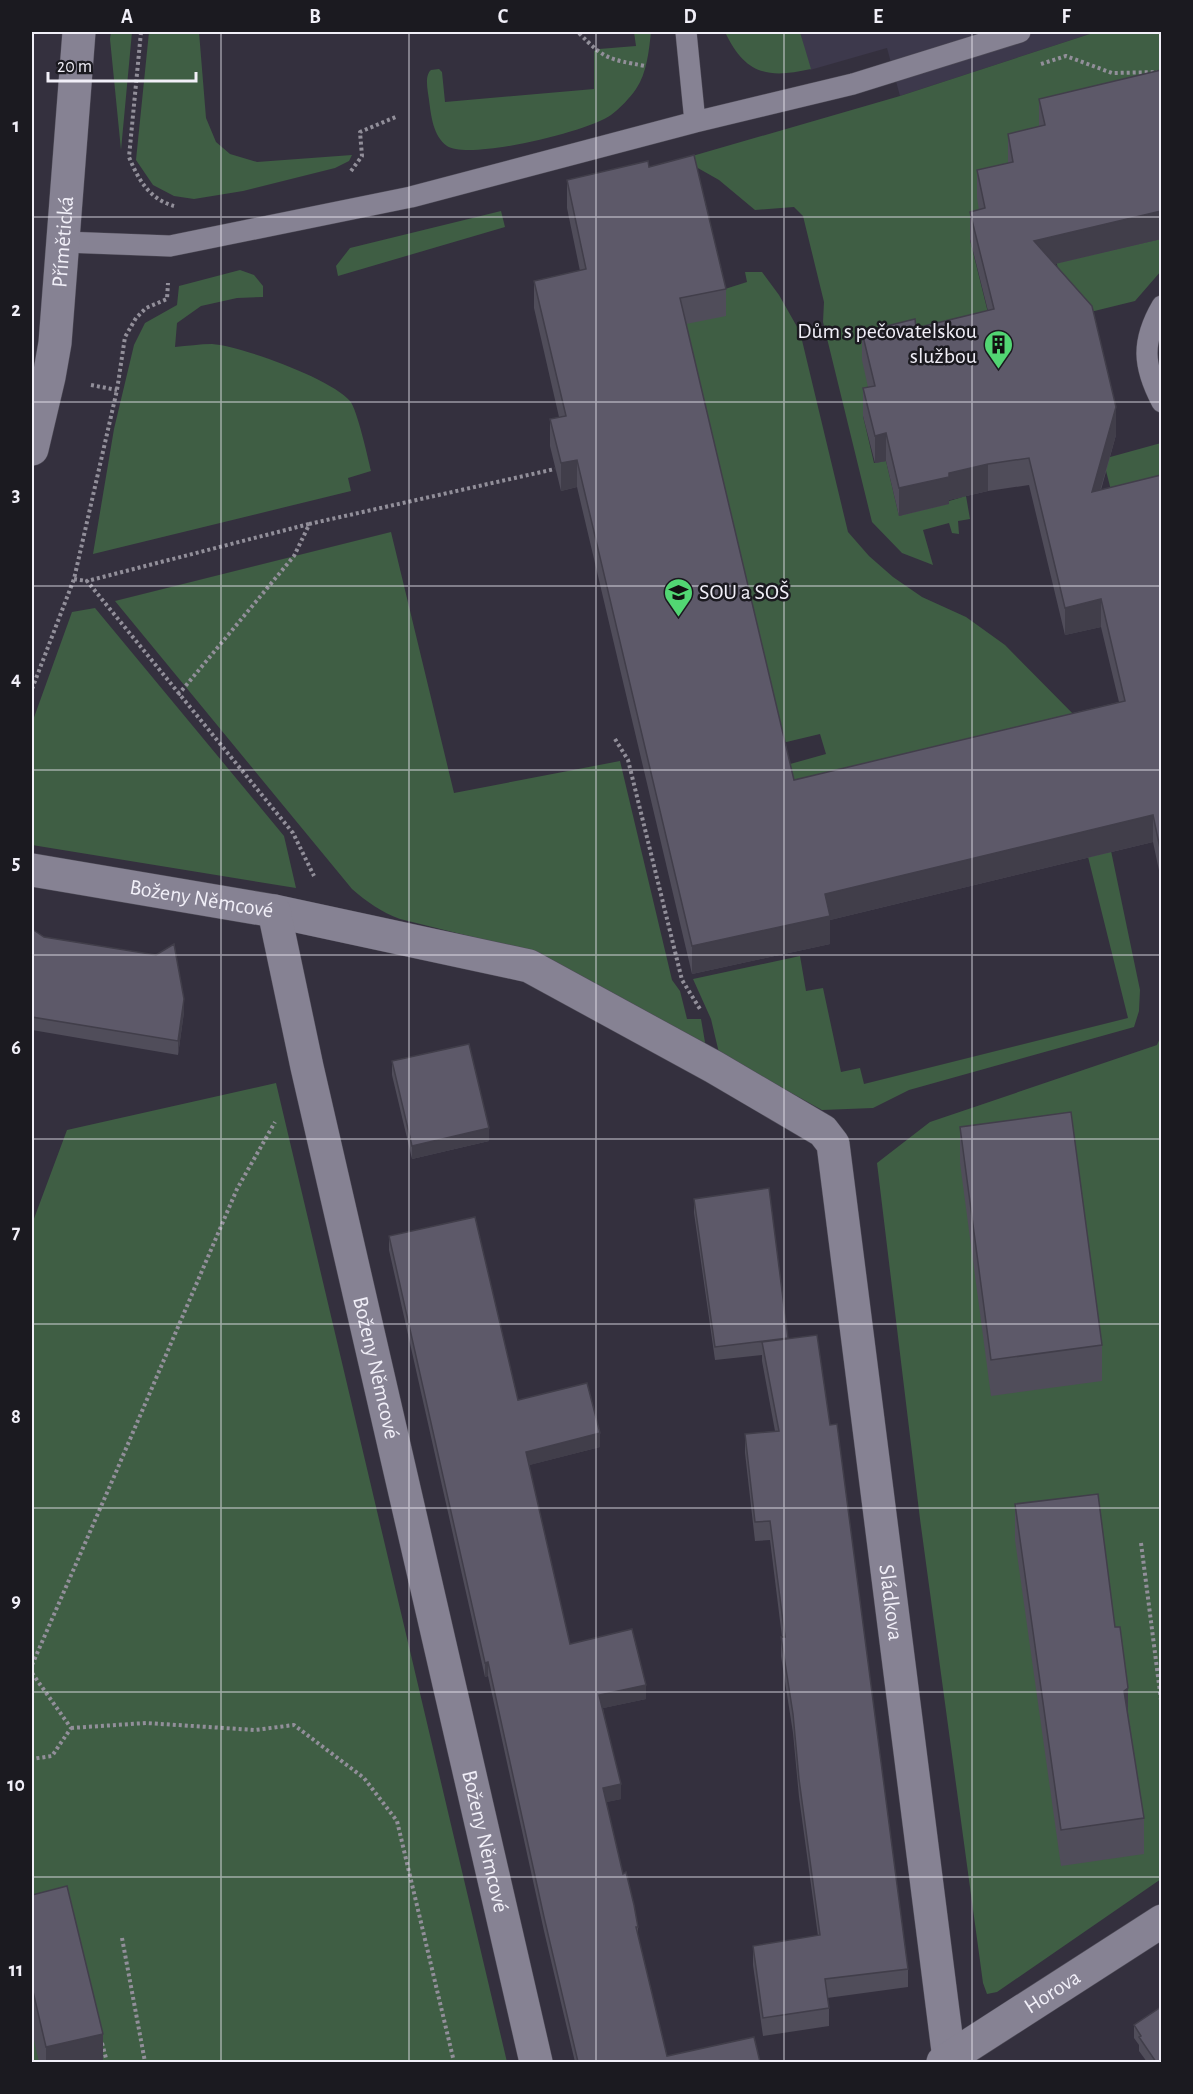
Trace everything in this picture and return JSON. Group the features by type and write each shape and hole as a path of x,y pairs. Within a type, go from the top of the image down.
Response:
{"street":[{"name":"Přímětická","path":"32,449 55,343 79,32"},
{"name":"Boženy Němcové","path":"32,870 274,911 307,1067 536,2062"},
{"path":"274,911 328,922"},
{"name":"Sládkova","path":"328,922 529,966 823,1131 833,1144 946,2061"},
{"name":"Horova","path":"946,2061 1161,1921"}],"lane":[{"path":"686,32 695,122"},
{"path":"64,242 170,246 411,197 695,122 853,84 1000,35 1020,32"},
{"path":"1161,306 1151,324 1146,349 1149,378 1161,402"}],"path":[{"path":"141,32 129,157 136,176 148,191 165,203 184,208"},
{"path":"579,33 596,51 608,59 645,66"},
{"path":"1032,67 1066,56 1112,73 1161,72"},
{"path":"346,173 357,165 362,156 360,132 398,116"},
{"path":"32,689 74,579 117,390 125,337 136,318 146,308 167,299 175,206"},
{"path":"74,579 87,581 309,524 555,469"},
{"path":"178,694 294,556 309,524"},
{"path":"87,581 293,833 322,893 328,922"},
{"path":"615,739 628,760 682,980"},
{"path":"32,1665 237,1189 307,1067"},
{"path":"1141,1543 1161,1708"},
{"path":"32,1673 70,1728"},
{"path":"70,1728 146,1723 255,1730 294,1725 364,1778 397,1821 454,2062"},
{"path":"32,1759 52,1756 70,1728"},
{"path":"122,1938 145,2062"},
{"path":"100,2032 107,2062"}],"shaded area":[{"path":"800,32 1096,32 900,96 887,48 810,70"}],"green space":[{"path":"111,32 132,32 121,150 110,39"},
{"path":"149,32 199,32 206,118 216,142 230,154 257,162 352,155 349,161 335,168 243,191 194,199 174,196 153,185 136,160"},
{"path":"634,32 651,32 643,76 624,103 599,122 556,136 479,150 460,150 447,146 439,137 432,119 427,88 431,70 439,69 442,72 445,102 594,89 594,51 636,46"},
{"path":"725,32 800,32 811,69 782,73 759,70 749,65 741,57"},
{"path":"1096,32 1161,32 1161,48 1159,49 1162,61 1161,98 1013,189 985,236 970,240 994,337 875,414 863,416 874,463 886,461 899,516 966,496 970,519 958,521 959,534 952,533 949,523 923,530 933,565 902,553 872,522 823,322 824,302 803,216 794,207 755,210 719,180 682,159 900,96"},
{"path":"501,211 505,227 338,276 336,266 350,248"},
{"path":"1049,232 1095,254 1161,239 1161,271 1135,301 1070,317"},
{"path":"240,270 254,275 263,286 263,297 237,298 201,306 177,323 175,347 212,344 226,346 285,365 340,392 350,401 356,413 371,471 348,478 351,491 93,554 114,429 134,345 145,323 177,305 179,286"},
{"path":"745,272 762,272 779,295 800,332 848,532 869,556 893,577 922,597 966,617 1005,645 1085,726 1140,990 1139,1011 1134,1027 909,1090 873,1108 822,1110 719,1053 711,1019 693,979 800,956 806,991 823,988 841,1072 860,1068 864,1084 1128,1018 1060,744 793,808 783,766 826,754 820,734 778,744 680,325 725,289 747,282"},
{"path":"1161,443 1161,503 1124,541 1103,459"},
{"path":"391,532 454,793 620,761 672,980 680,991 687,1019 701,1019 706,1048 529,951 400,919 380,910 363,898 352,889 115,601"},
{"path":"95,608 284,836 296,888 32,845 32,723 72,612"},
{"path":"1161,1036 1161,1879 997,1992 987,1994 983,1983 920,1519 877,1163 930,1122 1157,1045"},
{"path":"276,1083 507,2062 32,2062 32,1224 67,1130"}],"building":[{"path":"1161,70 1161,211 1034,241 1092,306 1116,407 1092,492 1161,475 1161,853 1153,815 825,894 830,916 692,946 577,460 561,463 550,419 566,416 534,281 586,269 567,180 648,161 649,167 694,155 726,289 680,298 794,780 1125,701 1101,599 1065,608 1029,458 949,473 949,477 899,488 886,433 875,436 863,388 875,386 862,332 915,319 916,328 994,309 970,212 985,208 977,170 1013,162 1008,134 1045,125 1039,99"},
{"path":"32,929 44,937 156,955 174,944 184,999 178,1041 32,1017"},
{"path":"469,1044 489,1128 412,1146 392,1061"},
{"path":"1071,1112 1102,1345 991,1360 960,1127"},
{"path":"769,1188 788,1338 715,1347 694,1199"},
{"path":"475,1217 518,1400 587,1383 600,1433 526,1452 570,1644 632,1629 646,1685 599,1695 621,1784 603,1788 623,1874 626,1872 634,1905 638,1927 636,1927 667,2056 754,2037 760,2062 578,2062 389,1236"},
{"path":"817,1335 830,1425 837,1424 908,1969 825,1979 829,2008 763,2018 753,1946 820,1935 799,1779 793,1714 781,1637 785,1637 770,1521 755,1522 745,1434 779,1431 762,1342"},
{"path":"1098,1494 1115,1627 1120,1627 1128,1688 1124,1691 1144,1818 1061,1830 1015,1504"},
{"path":"67,1886 103,2034 46,2047 32,1987 32,1895"},
{"path":"1161,2007 1161,2062 1156,2062 1139,2037 1141,2036 1134,2025"}],"place":[{"name":"Dům s pečovatelskou službou","path":"998,370"},
{"name":"SOU a SOŠ","path":"678,618"}]}
